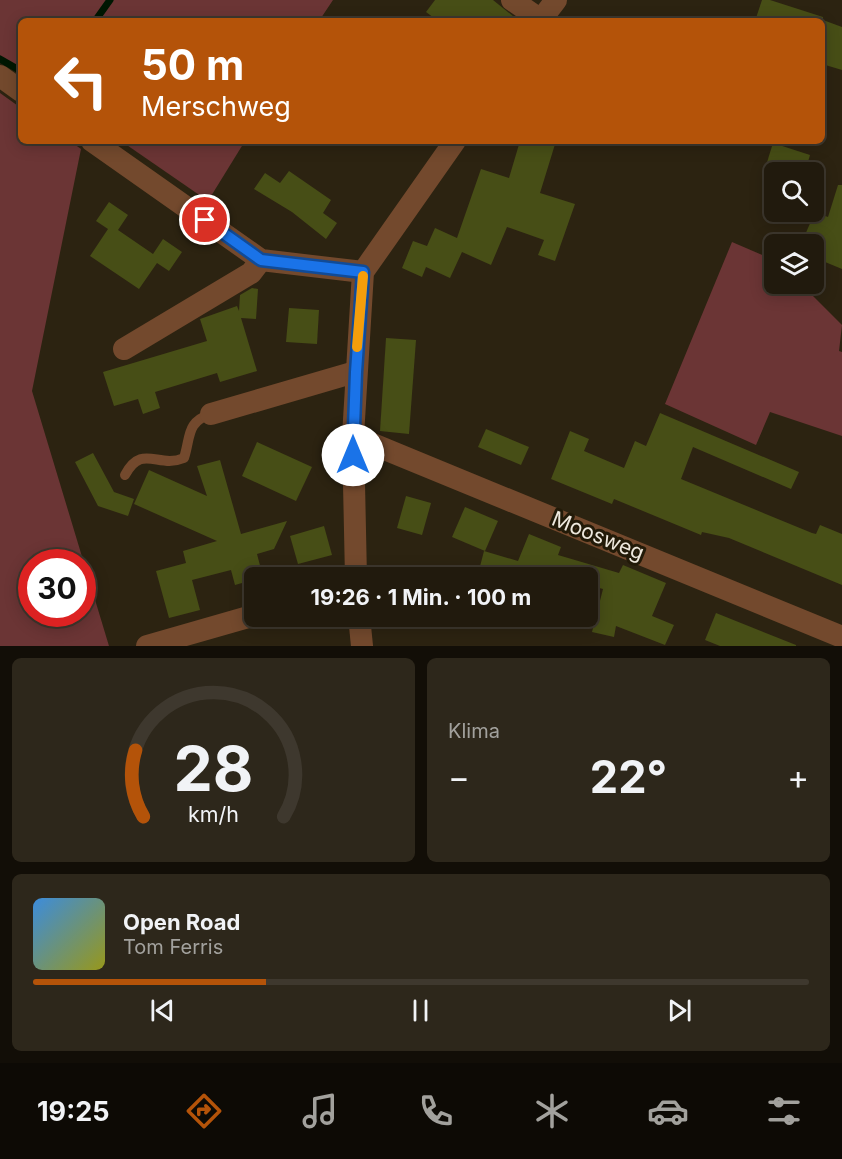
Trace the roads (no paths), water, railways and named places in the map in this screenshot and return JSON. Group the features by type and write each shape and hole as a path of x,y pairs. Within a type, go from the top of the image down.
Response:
{"street":[{"path":"512,0 536,18"},
{"path":"542,18 556,0"},
{"path":"0,76 18,89"},
{"path":"96,144 261,260 363,272"},
{"path":"356,567 353,436 363,272 453,144"},
{"path":"124,349 251,273 261,260"},
{"path":"211,414 356,372"},
{"name":"Moosweg","path":"353,436 842,637"},
{"path":"147,646 244,618"},
{"path":"360,627 363,646"}],"lane":[{"path":"125,475 132,462 141,458 174,462 184,458 192,426 198,418 211,414"}],"waterway":[{"path":"97,18 110,0"},
{"path":"0,59 18,69"}]}
